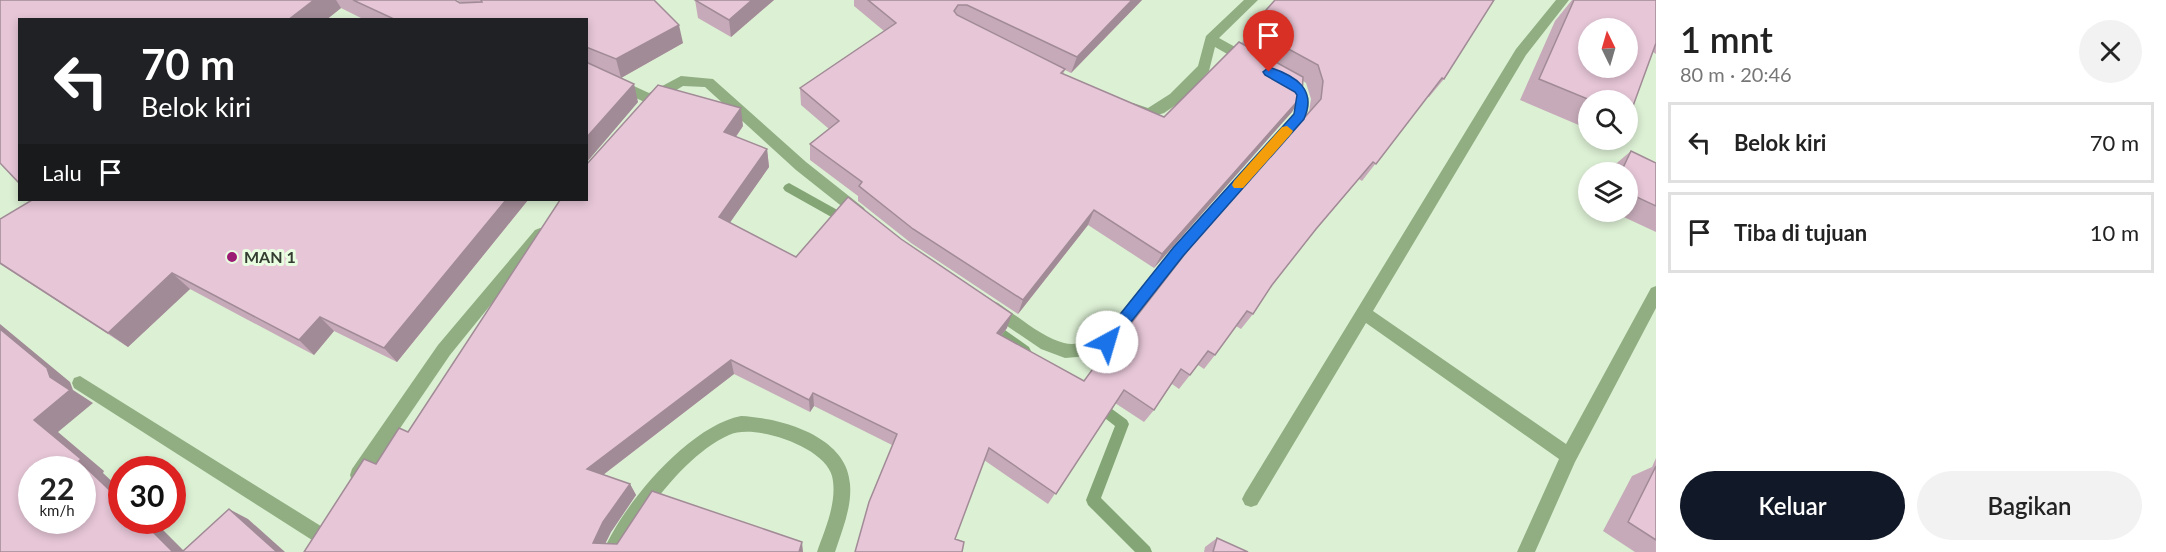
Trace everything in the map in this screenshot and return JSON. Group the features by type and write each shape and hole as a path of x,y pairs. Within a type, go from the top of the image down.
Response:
{"street":[{"path":"1125,105 1148,113 1159,109 1175,98 1204,68 1210,39 1252,0"},
{"path":"1251,499 1521,52 1563,0"},
{"path":"981,300 1047,344 1065,351 1089,349 1107,342 1178,252 1300,115 1303,95 1300,89 1210,39"},
{"path":"588,70 647,104 681,81 708,82 801,166 870,221"},
{"path":"351,485 444,350 554,217"},
{"path":"1526,552 1569,456 1656,294"},
{"path":"1363,312 1569,456"},
{"path":"80,383 318,534"},
{"path":"612,552 621,536 676,464 731,425 759,423 791,433 831,456 839,471 842,499 826,552"}],"building":[{"path":"0,0 314,0 291,18 18,18 18,182 0,163"},
{"path":"353,0 455,0 460,3 482,2 481,0 654,0 679,25 616,59 588,48 588,18 392,18"},
{"path":"695,0 752,0 729,20"},
{"path":"868,0 1132,0 1077,57 967,5 958,5 954,11 957,15 1065,69 1061,73 1164,117 1239,42 1303,77 1302,96 1162,254 1094,210 1023,300 913,229 859,186 862,182 810,144 839,121 800,88 896,23"},
{"path":"1275,0 1494,0 1444,79 1442,78 1376,164 1373,162 1316,229 1272,285 1253,314 1247,311 1215,355 1208,351 1190,375 1181,369 1154,410 1124,390 1056,494 989,448 955,539 964,542 962,552 855,552 869,502 897,434 813,393 809,400 731,360 587,469 630,484 603,522 593,543 617,544 652,491 802,542 799,552 304,552 364,459 376,464 399,428 408,432 559,201 588,201 588,163 658,85 741,108 724,132 767,149 719,217 796,257 848,197 901,239 1012,314 997,333 1084,381 1114,340 1123,334 1195,241 1321,99 1323,81 1318,65 1250,28"},
{"path":"1574,0 1656,0 1656,43 1638,92 1638,90 1578,90 1578,95 1539,79"},
{"path":"588,63 634,84 588,136"},
{"path":"1631,151 1656,163 1656,206 1638,198 1638,162 1626,162"},
{"path":"30,201 505,201 384,348 320,317 299,340 172,273 108,333 0,263 0,219"},
{"path":"0,329 47,368 50,377 70,390 34,420 77,456 18,456 18,534 96,534 96,477 108,489 108,534 155,534 173,552 0,552"},
{"path":"1656,466 1656,540 1628,522"},
{"path":"229,509 277,552 182,552"},
{"path":"1217,538 1248,552 1213,552"}],"waterway":[{"path":"789,188 846,220"},
{"path":"991,325 1025,351"},
{"path":"1097,404 1122,424 1093,500 1145,552"}],"slow traffic":[{"path":"1239,185 1287,131"}],"place":[{"name":"MAN 1","path":"232,257"}],"route":[{"path":"1107,342 1178,252 1300,115 1303,106 1303,95 1300,89 1269,72"}]}
